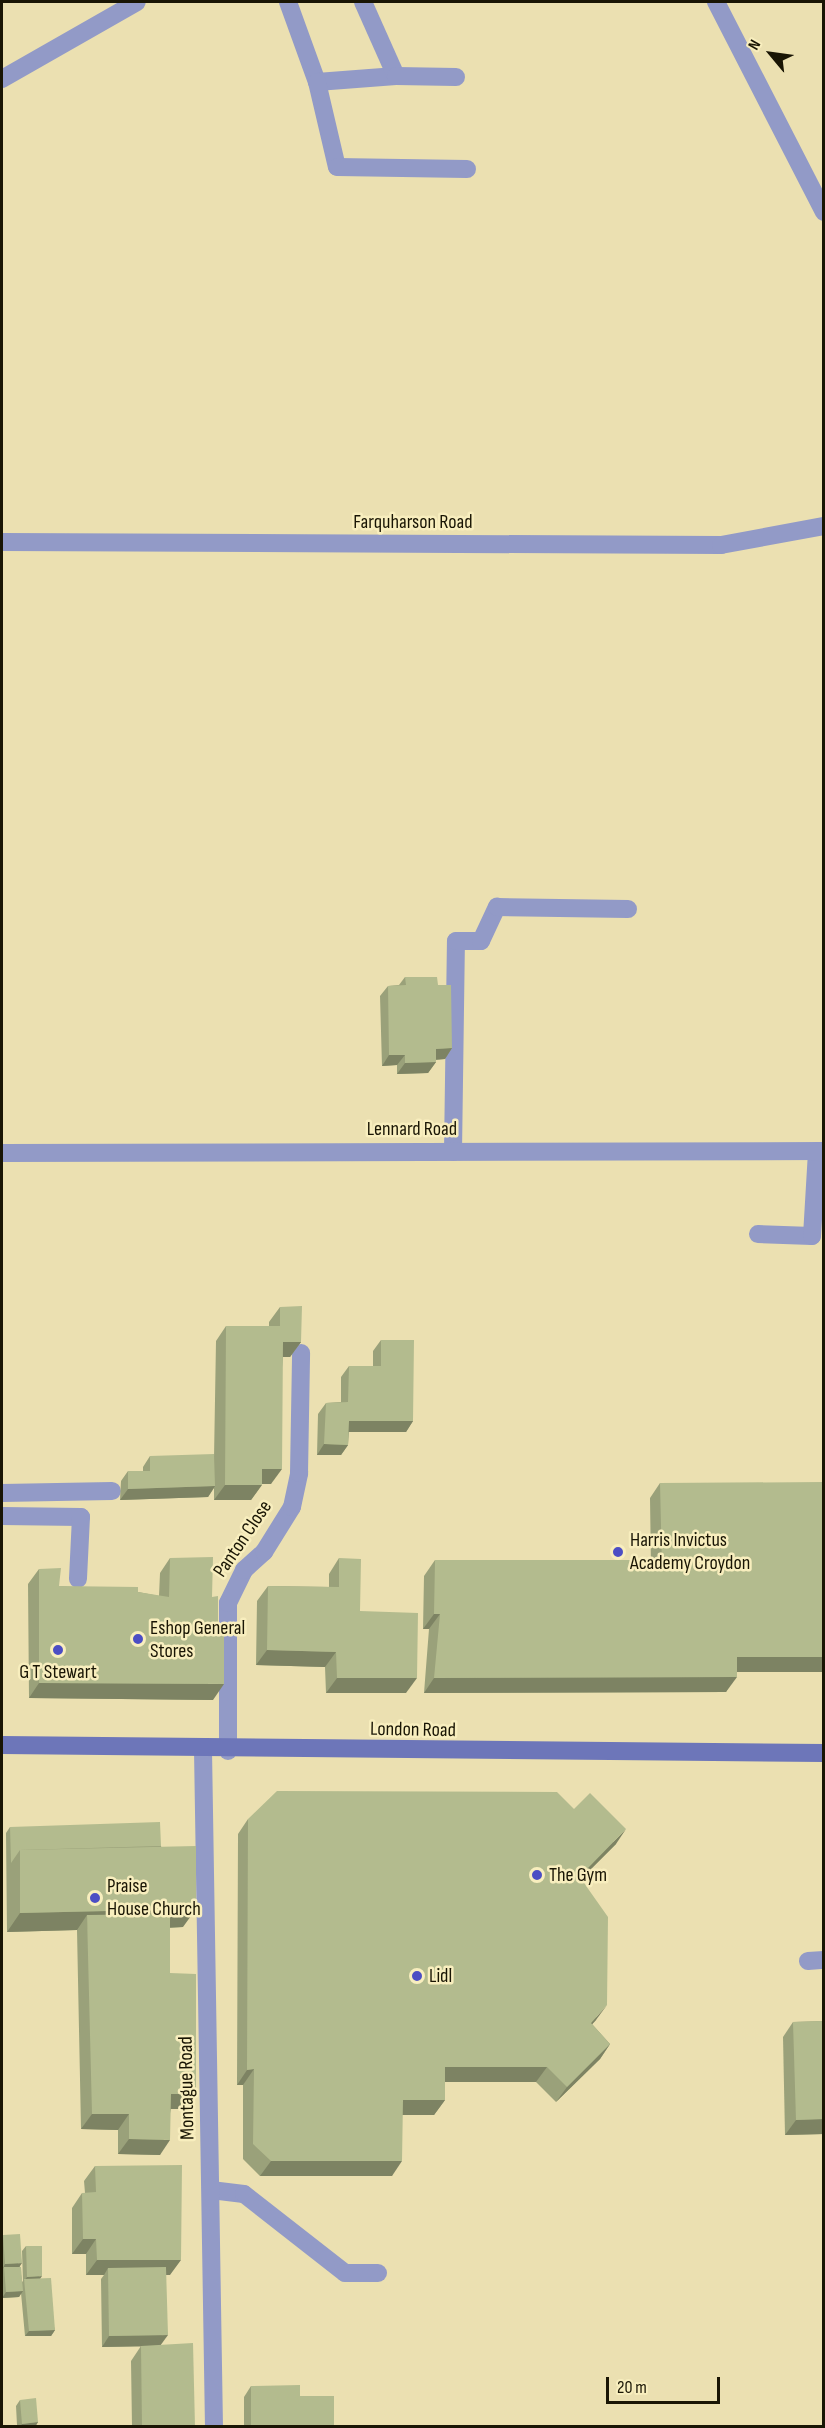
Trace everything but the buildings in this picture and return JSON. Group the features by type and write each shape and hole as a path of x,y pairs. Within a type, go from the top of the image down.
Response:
{"street":[{"path":"2,79 137,2"},
{"path":"288,2 317,82 337,166 467,169"},
{"path":"363,2 396,76"},
{"path":"716,2 824,212"},
{"path":"317,82 396,76 456,76"},
{"name":"Farquharson Road","path":"2,542 721,545 824,526"},
{"path":"453,1152 456,941 481,941 497,907 628,909"},
{"path":"758,1234 812,1236 820,1151"},
{"name":"Lennard Road","path":"2,1153 820,1151"},
{"name":"Panton Close","path":"228,1750 228,1603 244,1570 264,1552 292,1507 299,1473 301,1353"},
{"path":"2,1493 112,1491"},
{"path":"2,1516 81,1517 78,1580"},
{"name":"London Road","path":"2,1745 203,1750 824,1754"},
{"name":"Montague Road","path":"203,1750 213,2427"},
{"path":"211,2190 244,2194 345,2273 378,2273"}],"place":[{"name":"Harris Invictus Academy Croydon","path":"618,1552"},
{"name":"Eshop General Stores","path":"138,1639"},
{"name":"G T Stewart","path":"58,1650"},
{"name":"The Gym","path":"537,1875"},
{"name":"Praise House Church","path":"95,1898"},
{"name":"Lidl","path":"417,1976"}]}
